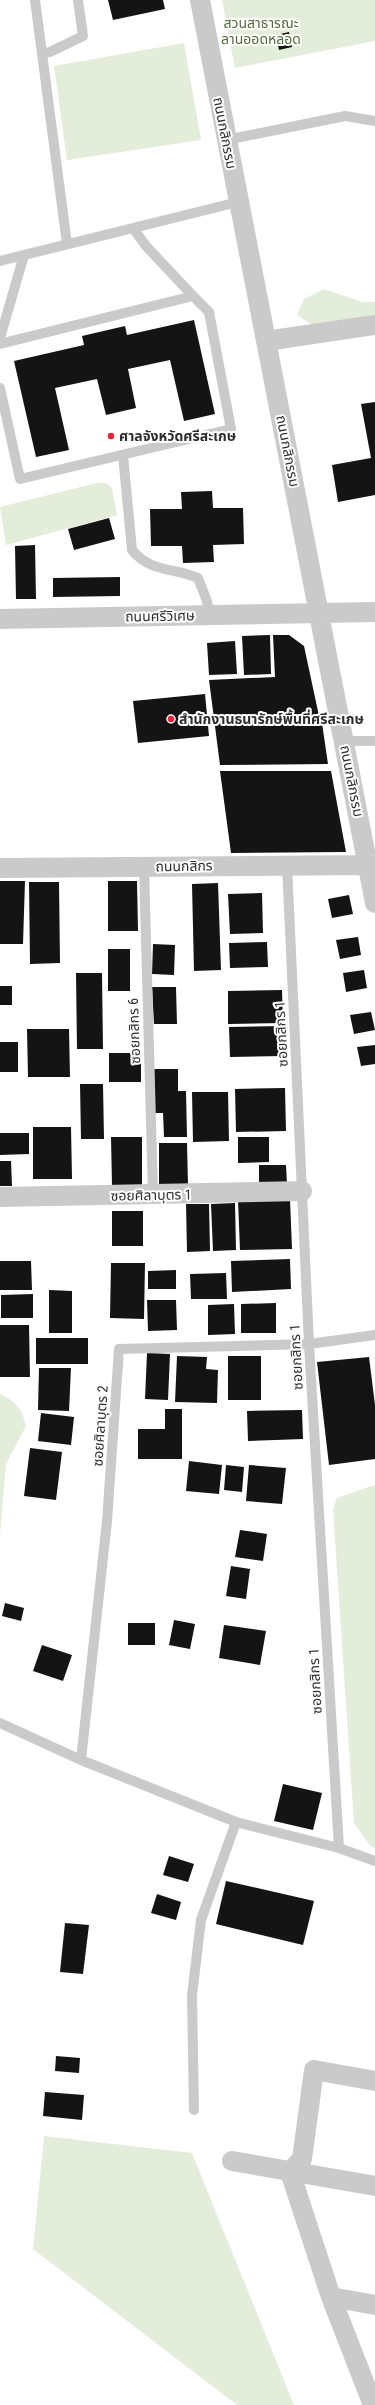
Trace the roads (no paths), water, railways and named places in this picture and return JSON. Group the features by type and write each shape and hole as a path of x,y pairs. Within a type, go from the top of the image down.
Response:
{"street":[{"name":"ถนนกสิกรรม","path":"200,0 375,903"},
{"path":"266,341 375,325"},
{"name":"ถนนศรีวิเศษ","path":"0,619 375,612"},
{"name":"ถนนกสิกร","path":"0,868 367,865"},
{"name":"ซอยศิลาบุตร 1","path":"0,1197 302,1191"},
{"path":"290,2172 302,2158 314,2070 375,2081"},
{"path":"232,2161 375,2186"},
{"path":"290,2172 331,2297 373,2405"},
{"path":"331,2297 375,2305"}],"lane":[{"path":"35,0 67,244"},
{"path":"42,53 50,52 83,36 78,0"},
{"path":"226,140 345,116 375,121"},
{"path":"0,260 238,202"},
{"path":"0,388 20,479 231,429 208,312 146,246 133,228"},
{"path":"0,338 24,255"},
{"path":"0,344 193,296"},
{"path":"123,455 132,550 140,560 155,568 185,573 198,578 207,602 209,615"},
{"path":"344,741 375,740"},
{"name":"ซอยกสิกร 1","path":"287,865 309,1344 339,1848"},
{"name":"ซอยกสิกร 6","path":"144,866 153,1195"},
{"name":"ซอยศิลาบุตร 2","path":"81,1760 106,1521 119,1349 309,1344 375,1334"},
{"path":"0,1723 81,1760 236,1822 339,1848 375,1861"},
{"path":"194,2110 192,1995 201,1920 236,1822"}],"place":[{"name":"ศาลจังหวัดศรีสะเกษ","path":"111,436"},
{"name":"สำนักงานธนารักษ์พื้นที่ศรีสะเกษ","path":"171,719"}],"park label":[{"name":"สวนสาธารณะ ลานออดหลอด","path":"261,32"}]}
